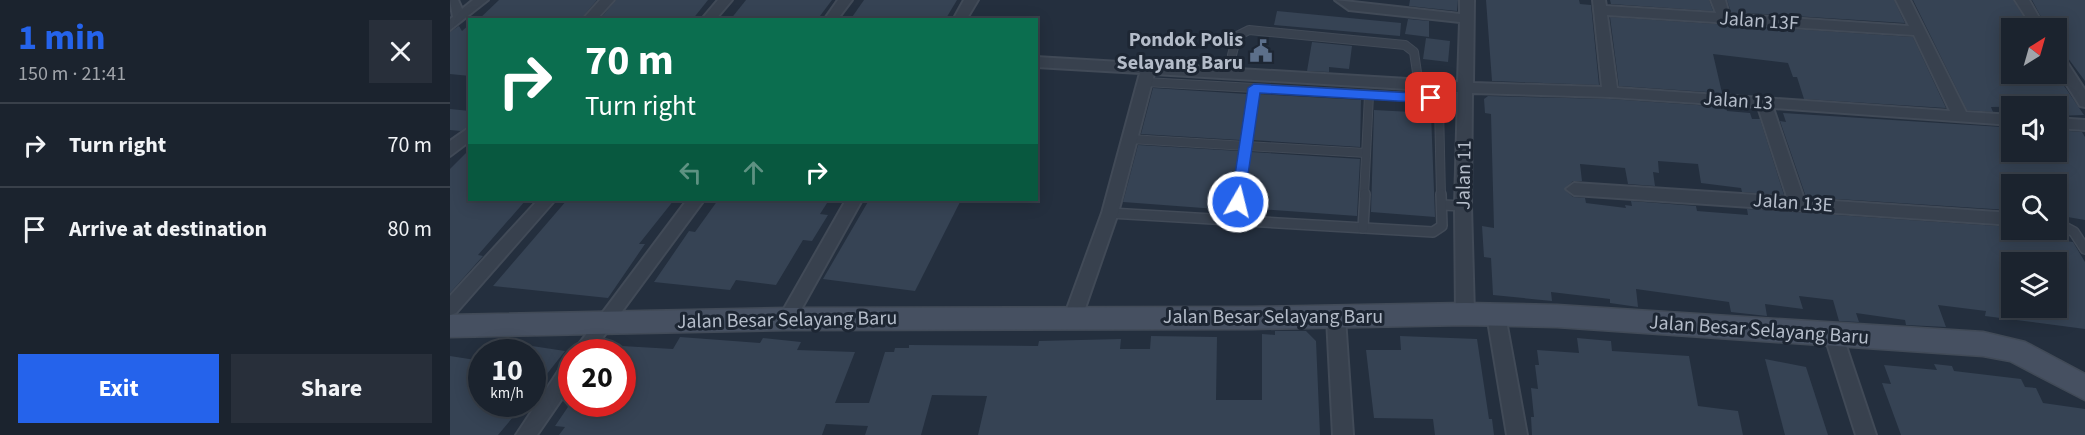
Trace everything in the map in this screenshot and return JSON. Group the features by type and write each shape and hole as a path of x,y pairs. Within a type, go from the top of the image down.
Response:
{"street":[{"path":"451,0 455,21 481,0"},
{"path":"590,18 607,0"},
{"path":"709,18 724,0"},
{"path":"832,18 845,0"},
{"path":"960,18 971,0"},
{"path":"1342,0 1349,6 1466,19"},
{"name":"Jalan 11","path":"1465,314 1463,206 1467,0"},
{"path":"1718,0 1724,18"},
{"path":"1903,0 1961,117"},
{"path":"2022,0 2033,18"},
{"path":"1599,5 1610,92"},
{"name":"Jalan 13F","path":"1599,5 1724,18 1917,31"},
{"name":"Jalan 13","path":"1038,62 1147,75 1610,92 2001,119"},
{"path":"2067,73 2085,102"},
{"path":"1073,317 1110,213 1147,75"},
{"path":"1764,103 1797,203"},
{"path":"2067,124 2085,125"},
{"path":"450,150 468,134"},
{"name":"Jalan 13E","path":"1574,189 2001,218"},
{"path":"450,308 546,201"},
{"path":"592,339 695,201"},
{"path":"787,319 853,201"},
{"name":"Jalan Besar Selayang Baru","path":"450,326 787,319 1336,318 1465,314 1557,316 1983,344 2015,350 2085,388"},
{"path":"1496,315 1517,435"},
{"path":"1336,318 1343,435"},
{"path":"1833,334 1866,435"},
{"path":"526,435 558,388"}],"lane":[{"path":"1233,55 1238,36 1249,30 1405,45 1414,52 1419,86"},
{"path":"1110,213 1433,232 1442,226 1439,106 1431,98 1254,88 1147,75"},
{"path":"1235,220 1254,88"},
{"path":"1364,228 1369,95"},
{"path":"1130,139 1366,153"},
{"path":"1443,205 1463,206"},
{"path":"2067,228 2074,232 2085,249"}],"building":[{"path":"499,0 597,0 582,18 480,18"},
{"path":"616,0 708,0 694,18 601,18"},
{"path":"746,0 832,0 818,18 732,18"},
{"path":"864,0 957,0 946,18 851,18"},
{"path":"1410,0 1458,0 1457,11 1409,6"},
{"path":"1486,0 1579,0 1580,4 1591,5 1599,85 1492,81"},
{"path":"1610,0 1709,0 1713,11 1611,4"},
{"path":"1727,0 1894,0 1905,23 1731,12"},
{"path":"1913,0 2013,0 2025,18 2001,18 2001,84 2063,84 2084,115 2067,116 2067,96 2001,96 2001,107 1991,107 1993,112 1967,110"},
{"path":"2032,0 2085,0 2085,81 2067,57 2067,18 2042,18"},
{"path":"1277,11 1401,23 1400,36 1274,25"},
{"path":"1610,17 1913,37 1946,108 1804,99 1797,77 1793,77 1788,63 1713,54 1722,93 1619,86"},
{"path":"1408,19 1429,21 1429,37 1405,34"},
{"path":"459,26 462,31 468,26 468,76 450,74 450,32"},
{"path":"1426,38 1450,41 1448,62 1423,59"},
{"path":"1312,42 1352,46 1349,69 1329,67 1329,72 1307,71"},
{"path":"1153,88 1247,94 1240,140 1141,134"},
{"path":"1259,94 1361,100 1360,147 1252,140"},
{"path":"1488,96 1610,99 1726,107 1727,111 1750,113 1752,119 1760,119 1784,195 1742,192 1741,188 1701,183 1698,164 1658,161 1659,173 1653,172 1655,186 1628,184 1625,168 1580,164 1582,181 1573,181 1564,189 1573,197 1585,198 1586,203 1626,208 1625,205 1632,206 1631,201 1696,206 1697,211 1748,215 1747,209 2001,226 2001,240 2073,242 2085,262 2085,329 1985,316 1986,311 1938,305 1946,327 1906,325 1905,320 1856,313 1859,322 1839,321 1833,300 1799,296 1803,309 1765,304 1767,316 1731,312 1729,302 1636,289 1638,307 1610,303 1610,299 1551,292 1552,301 1493,295 1491,258 1484,257 1482,226 1494,228 1491,114 1485,113 1484,99"},
{"path":"450,109 468,111 468,126 461,131 450,130"},
{"path":"1374,110 1431,113 1435,217 1371,212"},
{"path":"1783,113 2001,127 2001,162 2067,162 2067,131 2082,132 2085,137 2085,220 2067,217 2067,174 2001,174 2001,210 1806,197 1780,121 1786,122"},
{"path":"1138,145 1239,151 1230,210 1123,202"},
{"path":"468,151 468,201 525,201 478,255 483,256 450,293 450,169"},
{"path":"1251,152 1360,159 1357,216 1244,208"},
{"path":"566,201 673,201 639,244 645,244 608,298 493,286"},
{"path":"717,201 828,201 820,214 828,215 812,241 803,240 776,285 736,280 730,290 654,282 689,231 695,232"},
{"path":"868,201 960,201 915,291 823,279"},
{"path":"1275,331 1306,331 1316,341 1320,435 978,435 987,396 932,395 921,435 865,435 868,426 826,424 822,435 559,435 565,427 555,426 561,417 636,417 636,347 673,349 680,337 760,343 763,338 801,342 797,350 855,352 835,403 869,403 885,352 894,352 895,348 909,348 909,345 1038,346 1039,341 1121,339 1120,349 1150,349 1151,336 1217,337 1216,400 1262,400 1262,334 1275,335"},
{"path":"1400,336 1477,339 1489,419 1492,419 1494,435 1435,435 1433,419 1374,418 1366,350 1401,350"},
{"path":"1577,338 1611,341 1612,351 1689,356 1698,406 1738,411 1743,435 1532,435 1531,417 1534,417 1531,388 1538,389 1535,365 1539,365 1537,350 1579,353"},
{"path":"546,348 558,350 558,360 546,375"},
{"path":"450,356 468,359 468,417 513,417 498,435 450,435"},
{"path":"1765,359 1806,367 1828,435 1785,435"},
{"path":"1934,364 1952,366 1954,371 2021,379 2025,387 2036,388 2043,403 2085,409 2085,435 1901,435 1882,383 1891,384 1884,365 1937,370"}],"place":[{"name":"Pondok Polis Selayang Baru","path":"1261,51"}],"route":[{"path":"1238,202 1254,88 1431,98"}]}
